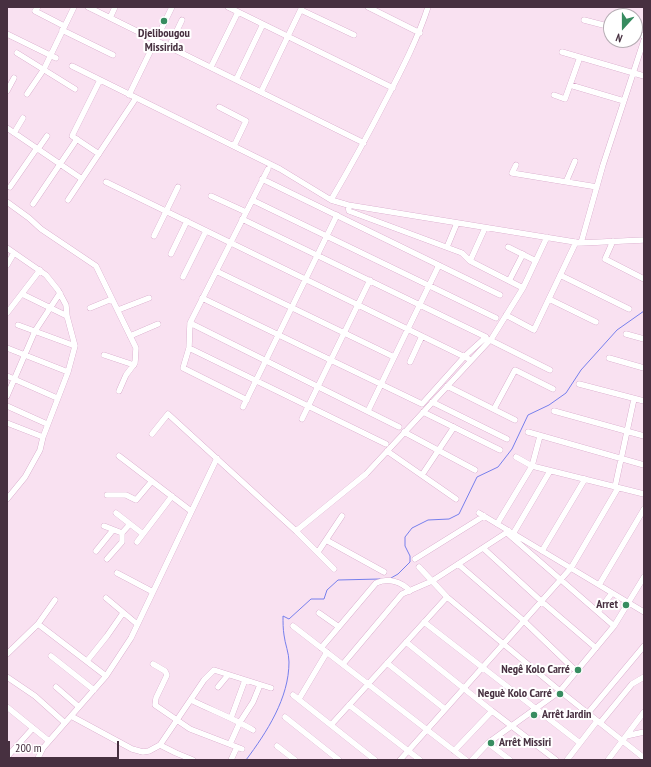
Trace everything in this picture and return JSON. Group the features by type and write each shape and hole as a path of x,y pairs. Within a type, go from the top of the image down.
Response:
{"street":[{"path":"38,7 36,12 113,55"},
{"path":"27,94 53,57 63,28 74,7"},
{"path":"88,7 364,143"},
{"path":"110,18 115,7"},
{"path":"228,7 393,88"},
{"path":"368,7 420,32"},
{"path":"331,200 364,143 393,88 420,32 428,7"},
{"path":"129,95 170,8"},
{"path":"260,92 302,8 354,35"},
{"path":"211,68 238,12"},
{"path":"169,47 182,20"},
{"path":"584,20 603,25"},
{"path":"236,80 263,24"},
{"path":"7,34 53,57"},
{"path":"506,315 534,330 560,275 579,242 644,40"},
{"path":"562,52 644,76"},
{"path":"17,54 76,88"},
{"path":"554,95 565,99 580,57"},
{"path":"72,66 280,169 331,200 348,205 457,224 579,242 644,240"},
{"path":"7,91 14,78"},
{"path":"99,154 72,136 100,80"},
{"path":"570,85 624,101"},
{"path":"68,200 136,98"},
{"path":"219,107 246,121 234,146"},
{"path":"14,133 23,118"},
{"path":"7,128 82,179"},
{"path":"10,187 47,136"},
{"path":"33,204 77,139"},
{"path":"566,182 575,161"},
{"path":"516,165 512,173 596,187"},
{"path":"247,400 183,368 188,348 190,323 268,169"},
{"path":"262,179 500,295"},
{"path":"106,182 471,360"},
{"path":"154,236 178,187"},
{"path":"211,196 246,212"},
{"path":"252,200 496,318"},
{"path":"7,202 41,229 96,266 136,348 135,363 126,375 119,391"},
{"path":"348,205 349,211 462,253 470,261 523,288"},
{"path":"243,407 337,215"},
{"path":"202,298 422,404 465,356 486,337 242,219"},
{"path":"171,254 187,221"},
{"path":"447,247 457,224"},
{"path":"470,261 485,228"},
{"path":"183,277 206,231"},
{"path":"296,531 366,474 490,340 523,288 547,237"},
{"path":"613,241 605,260 644,279"},
{"path":"508,247 536,261"},
{"path":"7,248 46,275 60,293 66,305 67,316 75,346 68,372 42,437 40,450 25,478 7,499"},
{"path":"7,265 14,253"},
{"path":"509,281 523,254"},
{"path":"368,411 439,265"},
{"path":"7,313 40,270"},
{"path":"216,270 394,357"},
{"path":"560,275 629,309"},
{"path":"302,419 370,280"},
{"path":"7,396 35,331 60,293"},
{"path":"22,294 67,316"},
{"path":"118,310 149,298"},
{"path":"90,308 112,299"},
{"path":"549,299 596,322"},
{"path":"190,323 399,427"},
{"path":"130,336 158,324"},
{"path":"18,325 75,346"},
{"path":"626,334 644,339"},
{"path":"410,362 422,336"},
{"path":"490,340 550,370"},
{"path":"7,348 68,372"},
{"path":"188,348 386,444"},
{"path":"104,355 134,365"},
{"path":"609,358 644,368"},
{"path":"494,409 515,370 553,389"},
{"path":"7,376 57,398"},
{"path":"579,384 644,401"},
{"path":"447,386 515,420"},
{"path":"400,760 571,568 617,487 621,458 634,399"},
{"path":"432,402 507,439"},
{"path":"7,406 47,424"},
{"path":"554,411 644,436"},
{"path":"423,412 500,450"},
{"path":"152,434 168,414 296,531 334,569"},
{"path":"7,423 42,437"},
{"path":"422,476 454,427"},
{"path":"404,432 475,470"},
{"path":"528,432 644,465"},
{"path":"497,524 532,466 540,436"},
{"path":"387,451 456,499"},
{"path":"119,456 192,511"},
{"path":"37,760 43,748 106,676 131,638 217,458"},
{"path":"516,458 532,466 644,494"},
{"path":"343,664 402,594 432,581 510,532 550,471"},
{"path":"542,551 585,480"},
{"path":"107,495 126,495 136,500 152,481"},
{"path":"137,542 172,496"},
{"path":"599,585 644,509"},
{"path":"116,513 144,534"},
{"path":"479,513 644,612"},
{"path":"318,552 342,516"},
{"path":"415,559 484,516"},
{"path":"107,559 122,542 122,533 130,524"},
{"path":"104,526 122,533"},
{"path":"96,551 113,530"},
{"path":"510,532 561,580 614,626"},
{"path":"326,540 384,572"},
{"path":"483,548 541,601 596,648"},
{"path":"458,564 524,621 576,671"},
{"path":"419,567 447,597 560,691 599,722 624,738 644,757"},
{"path":"118,573 153,592"},
{"path":"472,760 488,743 560,691 614,626 644,577"},
{"path":"321,648 376,583 381,581 398,582 410,591"},
{"path":"598,612 612,593"},
{"path":"331,725 447,597"},
{"path":"106,598 137,624"},
{"path":"7,654 38,624 55,600"},
{"path":"86,661 107,636 123,612"},
{"path":"319,613 339,627"},
{"path":"424,622 580,743"},
{"path":"38,624 106,676"},
{"path":"293,626 466,760"},
{"path":"406,642 556,760"},
{"path":"588,713 644,646"},
{"path":"299,699 327,652"},
{"path":"51,656 94,690"},
{"path":"387,662 445,709"},
{"path":"153,664 165,671 167,675 156,698 155,705 190,729 239,748 231,760"},
{"path":"71,716 138,751 149,751 160,746 211,671 214,670 271,688"},
{"path":"218,687 228,675"},
{"path":"7,677 35,696 65,723"},
{"path":"567,760 632,684 644,677"},
{"path":"231,718 246,680"},
{"path":"230,744 240,722 253,702 260,684"},
{"path":"56,687 79,707"},
{"path":"293,694 375,760"},
{"path":"191,700 240,722 253,730"},
{"path":"349,705 420,760"},
{"path":"7,707 49,741"},
{"path":"454,751 492,711"},
{"path":"608,760 643,714"},
{"path":"285,717 339,760"},
{"path":"7,757 33,728"},
{"path":"624,738 644,732"},
{"path":"488,743 510,760"},
{"path":"160,746 193,760"},
{"path":"277,746 295,760"}],"waterway":[{"path":"391,578 398,574 410,562 410,556 405,546 405,537 412,528 428,520 449,519 459,514 477,477 498,467 512,449 528,415 549,405 566,393 581,370 617,330 644,311"},
{"path":"246,760 269,726 285,689 289,662 285,642 283,616 289,619 311,599 324,599 327,590 338,580 380,579"}],"place":[{"name":"Djelibougou Missirida","path":"164,21"},
{"name":"Arret","path":"626,605"},
{"name":"Negê Kolo Carré","path":"578,670"},
{"name":"Neguè Kolo Carré","path":"560,694"},
{"name":"Arrêt Jardin","path":"534,715"},
{"name":"Arrêt Missiri","path":"491,743"}]}
